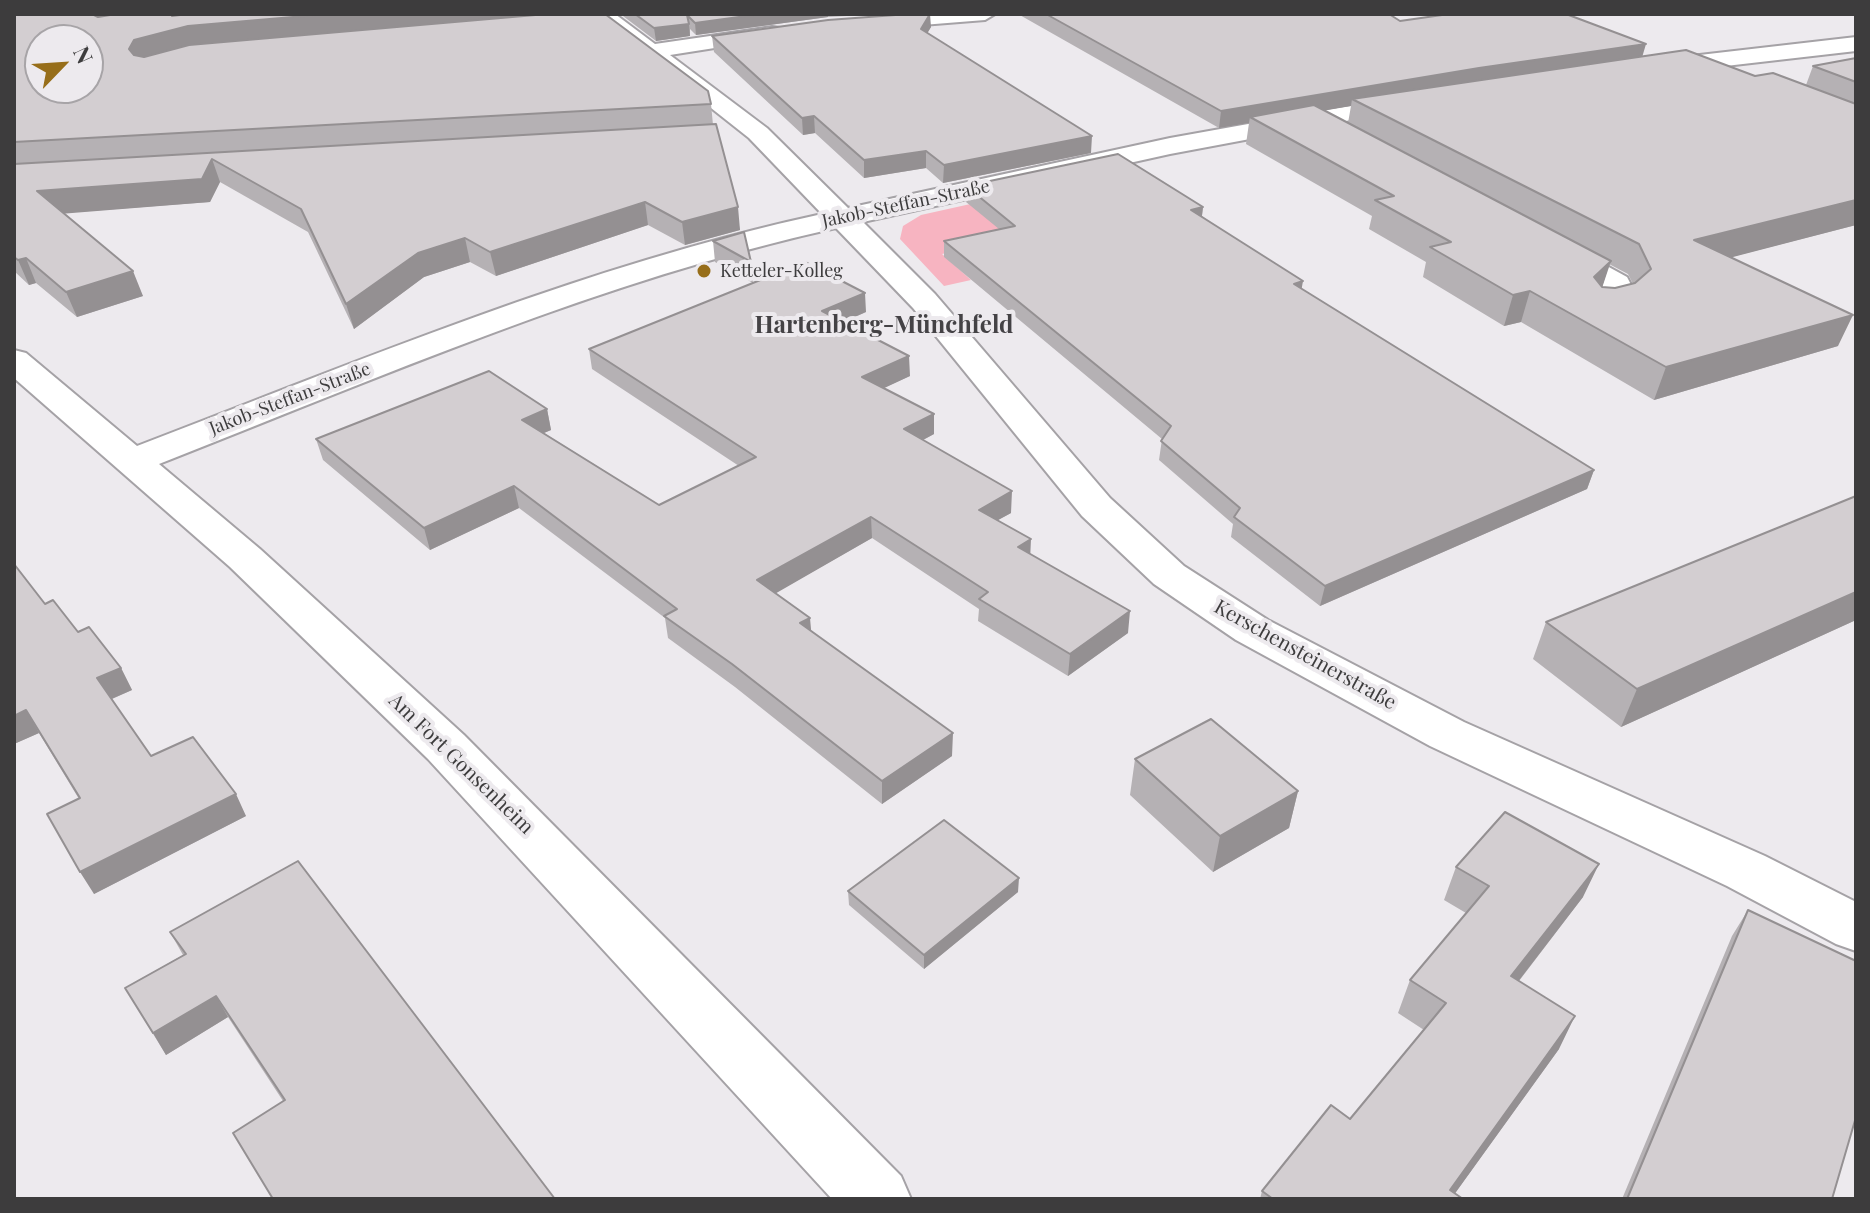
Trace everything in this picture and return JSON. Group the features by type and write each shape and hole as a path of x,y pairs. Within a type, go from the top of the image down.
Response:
{"street":[{"path":"844,25 985,14"},
{"name":"Kerschensteinerstraße","path":"596,18 654,51 758,133 924,301 1096,507 1169,575 1252,630 1447,734 1733,864 1856,928"},
{"path":"654,51 791,31"},
{"path":"1637,69 1856,44"},
{"path":"1700,63 1740,79"},
{"name":"Jakob-Steffan-Straße","path":"130,462 527,308 695,254 841,218 1170,146 1438,97"},
{"path":"1313,120 1346,139"},
{"path":"726,135 758,133"},
{"path":"1522,232 1616,284 1622,298 1603,308"},
{"name":"Am Fort Gonsenheim","path":"14,360 245,558 446,747 877,1199"}],"shaded area":[{"path":"1029,191 1076,225 942,254 971,280 944,286 900,239 903,226 921,215"}],"building":[{"path":"14,14 92,14 98,17 116,14 328,14 188,26 134,40 129,49 134,55 144,57 189,45 547,14 605,14 708,91 711,104 14,142"},
{"path":"635,14 761,14 695,23 687,15 689,24 654,28"},
{"path":"930,14 921,29 1092,136 944,165 926,151 864,160 814,116 802,118 712,36 828,20"},
{"path":"1046,14 1389,14 1400,21 1449,14 1566,14 1646,44 1221,111"},
{"path":"1686,50 1755,76 1773,73 1856,104 1856,200 1694,240 1853,315 1666,367 1530,291 1513,295 1430,247 1451,242 1375,200 1394,196 1250,117 1314,105 1611,261 1594,277 1602,287 1615,288 1635,283 1651,269 1639,244 1352,99"},
{"path":"1856,58 1856,82 1813,66"},
{"path":"716,124 738,207 682,222 645,202 490,252 465,238 418,253 346,304 301,209 212,159 202,179 37,191 133,271 66,292 26,258 18,260 14,257 14,164"},
{"path":"1118,154 1203,207 1191,210 1303,281 1294,284 1594,470 1325,586 1234,517 1240,508 1161,441 1171,426 944,241 1015,226 966,186"},
{"path":"744,232 751,262 713,241"},
{"path":"805,262 865,293 822,311 909,356 862,377 934,414 904,429 1012,491 979,510 1031,539 1018,547 1130,611 1070,654 979,599 988,592 871,517 757,580 810,618 800,623 953,733 882,781 732,664 664,616 677,609 514,486 424,528 316,439 489,371 547,409 522,420 659,505 756,457 589,349"},
{"path":"1856,496 1856,592 1637,689 1546,622"},
{"path":"14,564 45,604 53,600 78,632 89,627 121,668 97,678 151,756 193,737 236,794 80,872 47,814 80,798 26,710 14,716"},
{"path":"1211,719 1298,791 1220,836 1135,759"},
{"path":"1505,812 1599,864 1511,976 1575,1016 1450,1190 1463,1199 1273,1199 1262,1191 1331,1105 1350,1119 1446,1003 1410,980 1489,886 1456,867"},
{"path":"944,820 1019,878 924,955 848,891"},
{"path":"298,861 555,1199 273,1199 233,1133 285,1100 216,996 153,1033 125,988 186,954 170,932"},
{"path":"1748,910 1856,961 1856,1117 1832,1199 1627,1199"}],"place":[{"name":"Ketteler-Kolleg","path":"704,271"}],"district":[{"name":"Hartenberg-Münchfeld","path":"884,326"}]}
